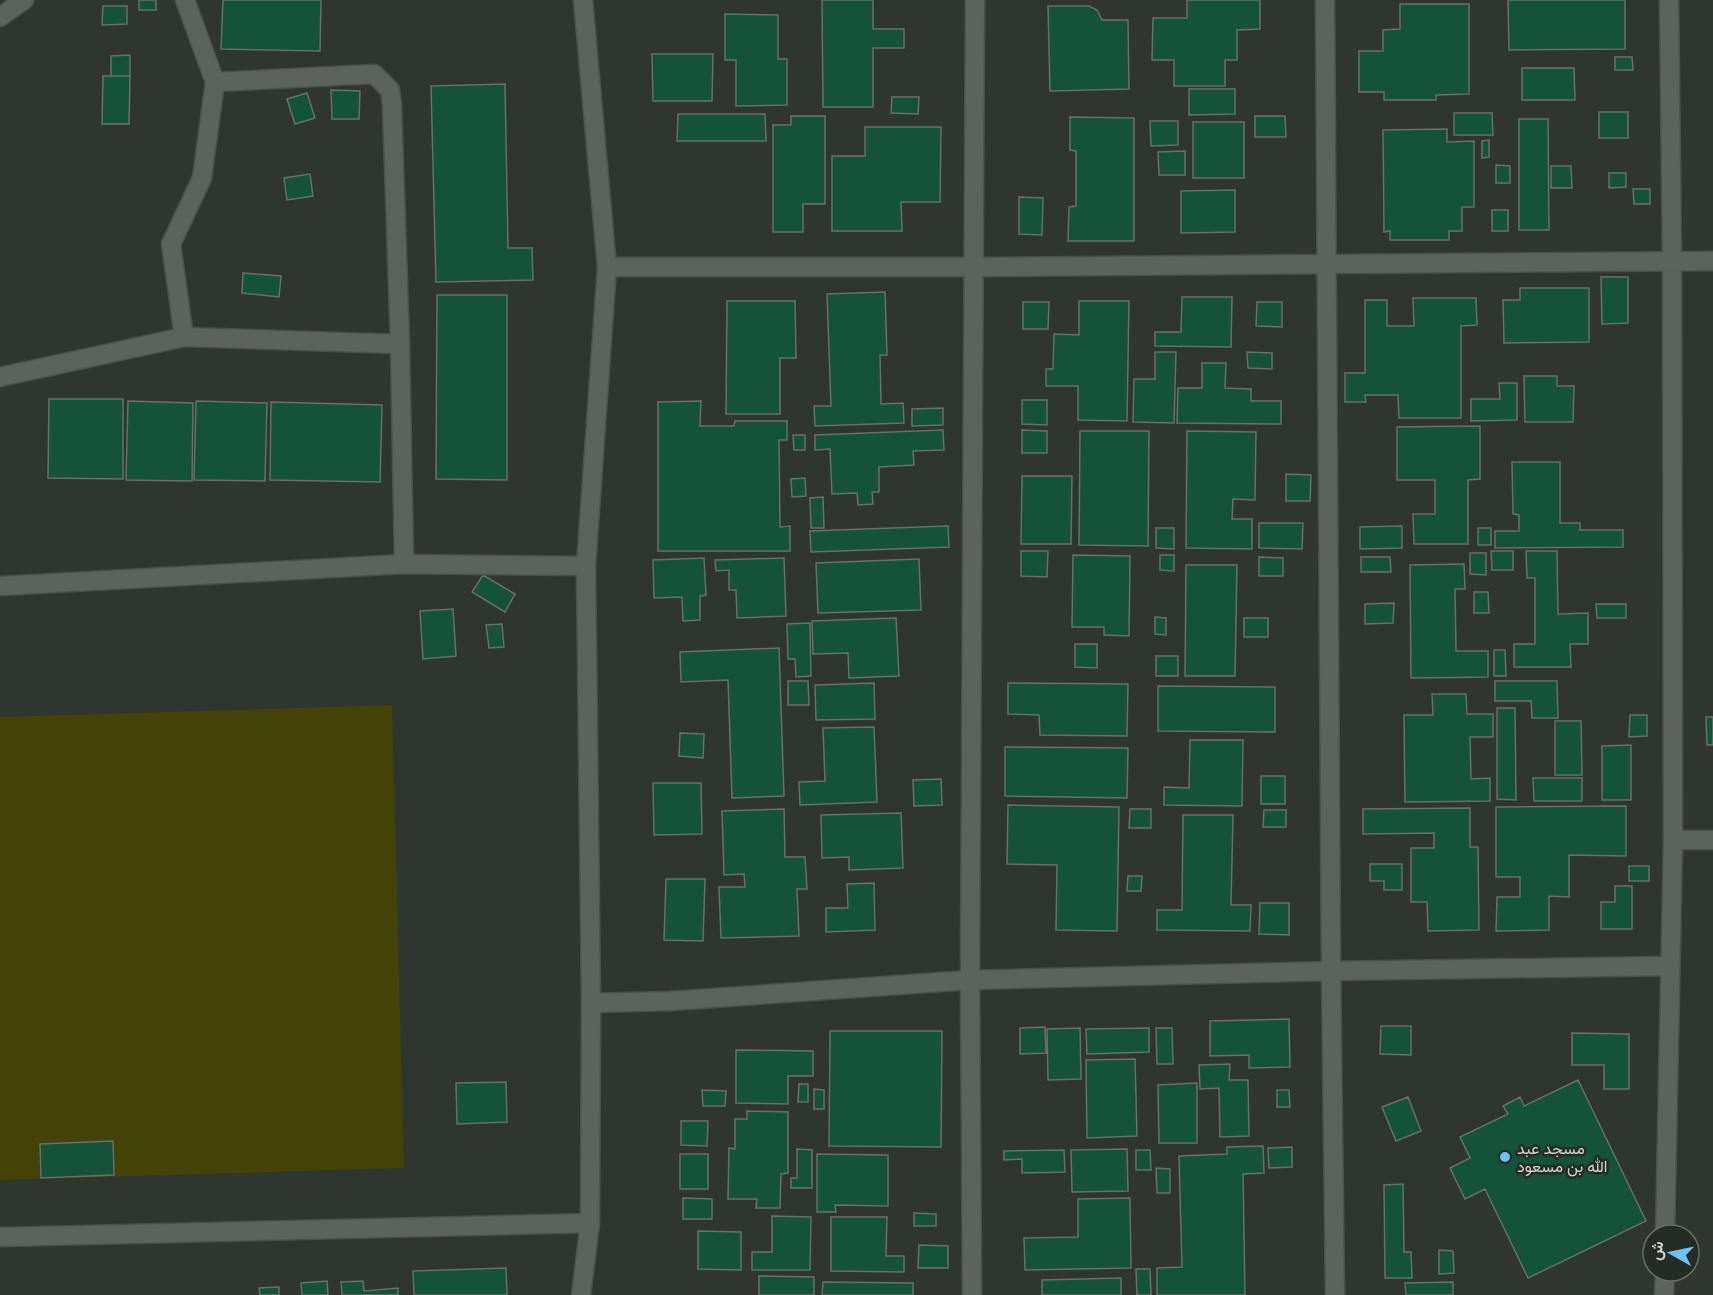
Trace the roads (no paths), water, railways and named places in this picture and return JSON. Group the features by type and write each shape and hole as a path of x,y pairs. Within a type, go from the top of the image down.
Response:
{"street":[{"path":"0,17 24,0"},
{"path":"184,338 171,244 202,178 215,82 185,0"},
{"path":"581,1295 590,1223 591,1003 586,566 607,267 583,0"},
{"path":"972,1295 970,980 975,0"},
{"path":"1325,0 1325,264 1335,1295"},
{"path":"1665,1223 1673,840 1669,0"},
{"path":"215,82 374,75 390,90 400,344 404,564"},
{"path":"607,267 974,267 1713,261"},
{"path":"0,377 184,338 400,344"},
{"path":"0,586 404,564 586,566"},
{"path":"1673,840 1713,840"},
{"path":"591,1003 670,1001 970,980 1670,966"},
{"path":"0,1237 590,1223"}],"place":[{"name":"مسجد عبد الله بن مسعود","path":"1505,1157"}]}
